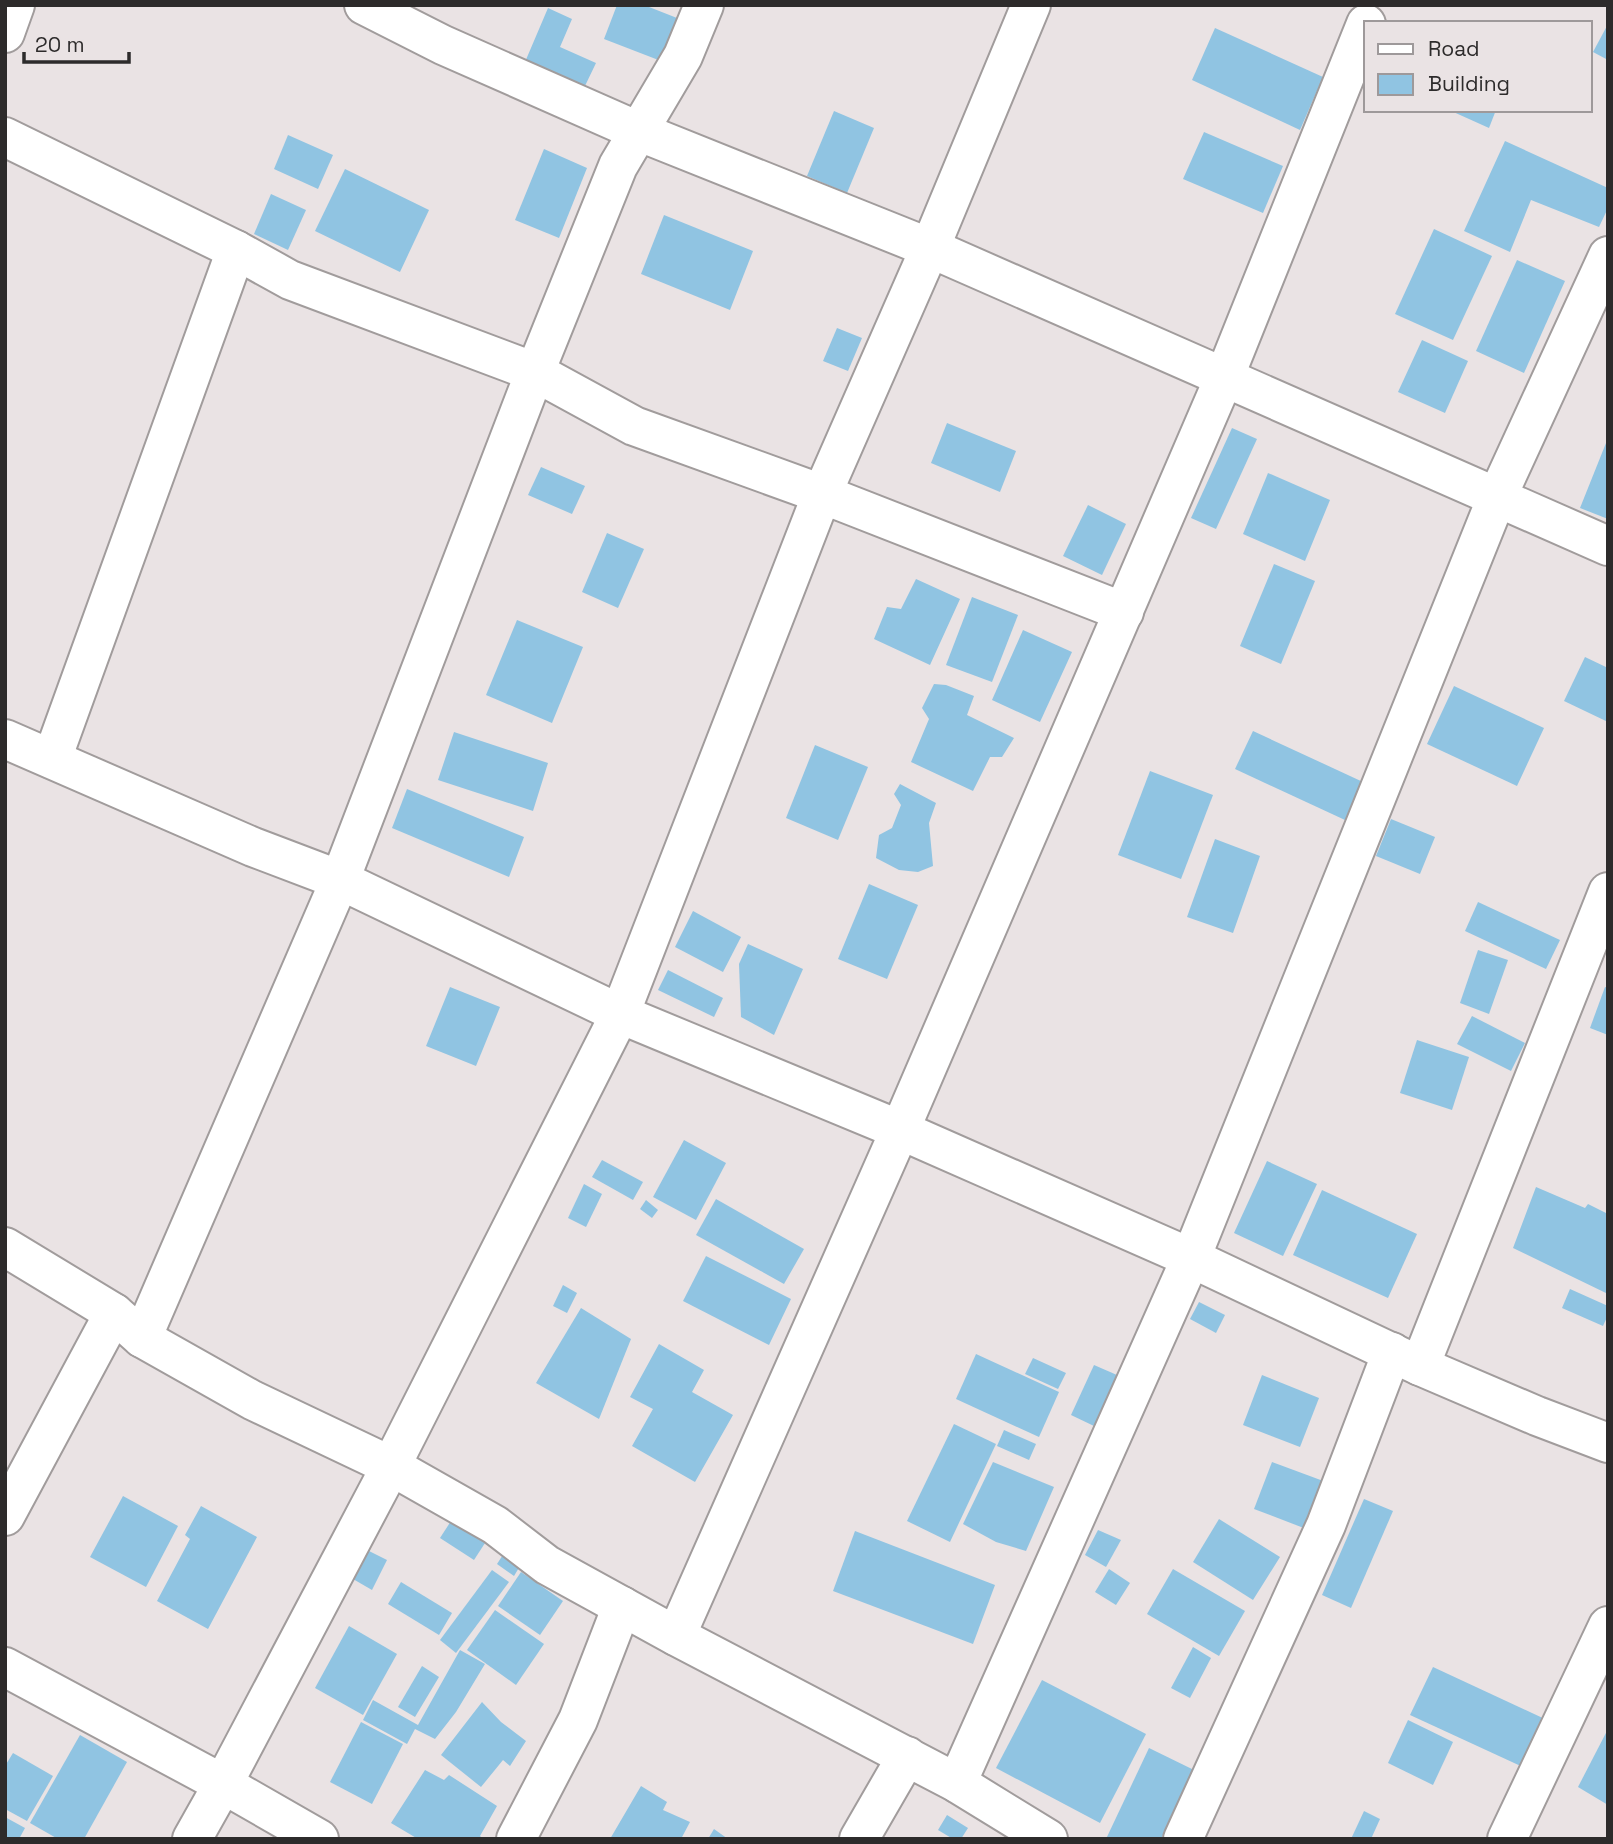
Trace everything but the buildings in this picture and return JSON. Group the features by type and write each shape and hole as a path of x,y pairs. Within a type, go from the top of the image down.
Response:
{"street":[{"path":"5,33 15,5"},
{"path":"365,5 443,45 640,131 930,248 1608,546"},
{"path":"142,1338 340,880 535,372 618,166 683,56 704,5"},
{"path":"192,1839 391,1466 620,1014 822,494 930,248 1031,5"},
{"path":"676,1636 900,1130 1124,612 1224,378 1364,31"},
{"path":"5,137 236,250 290,280 535,372 634,426 822,494 1124,612"},
{"path":"52,759 236,250"},
{"path":"957,1783 1191,1258 1497,496 1608,256"},
{"path":"5,740 253,847 340,880 620,1014 900,1130 1191,1258 1406,1359 1536,1416 1608,1443"},
{"path":"1183,1839 1326,1525 1406,1359 1608,892"},
{"path":"5,1247 114,1312 142,1338 252,1400 391,1466 495,1525 547,1565 676,1636 957,1783 1048,1839"},
{"path":"5,1516 114,1312"},
{"path":"516,1839 578,1720 622,1606"},
{"path":"1507,1839 1608,1626"},
{"path":"5,1667 320,1839"},
{"path":"859,1839 907,1756"}]}
